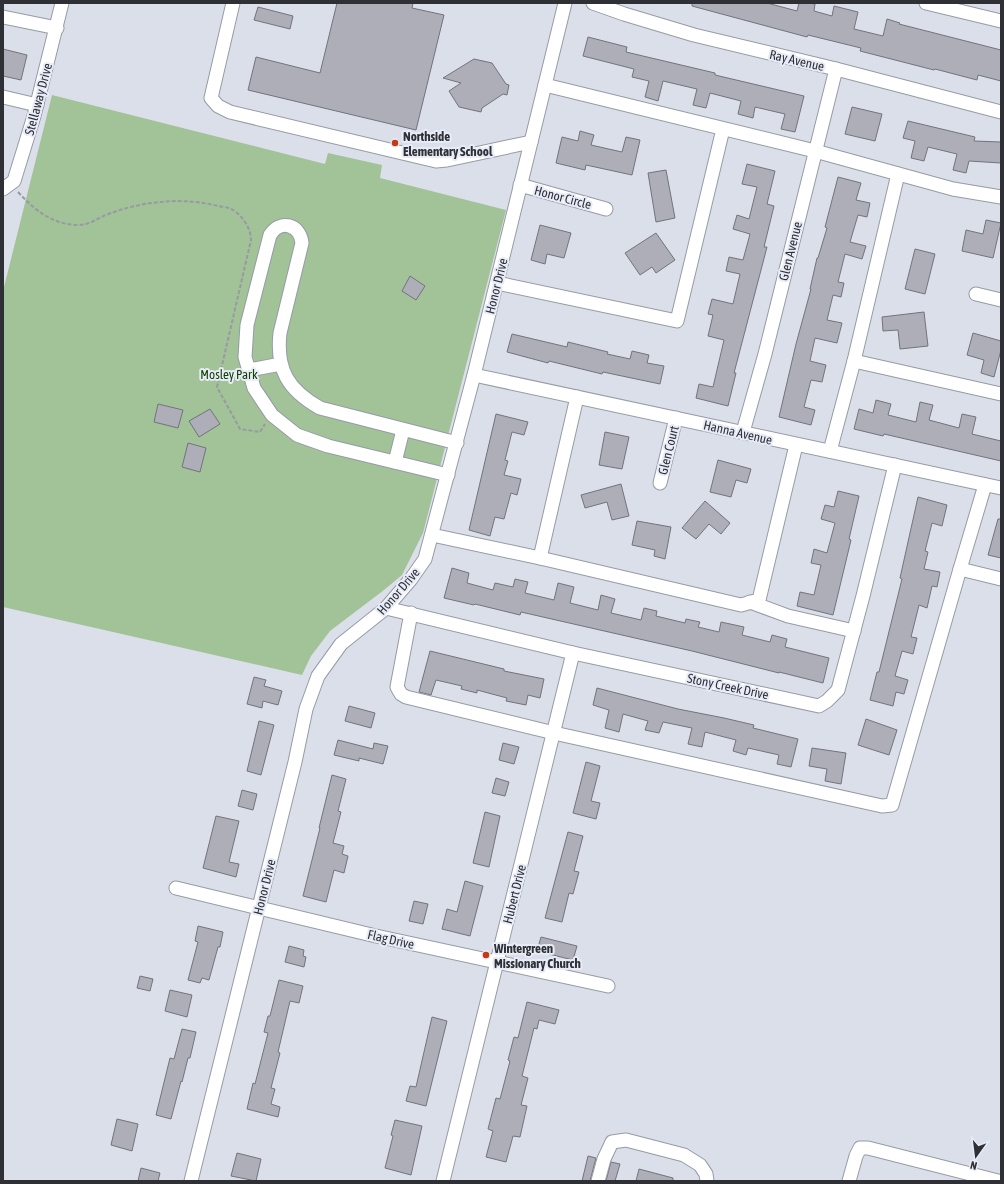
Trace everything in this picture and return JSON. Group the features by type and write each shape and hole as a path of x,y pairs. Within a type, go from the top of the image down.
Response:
{"street":[{"name":"Stellaway Drive","path":"7,186 14,181 37,105 62,3"},
{"path":"233,3 211,98 218,106 230,112 436,161 531,142"},
{"name":"Honor Drive","path":"191,1181 295,762 306,709 318,676 341,644 386,608 411,579 425,559 457,443 565,3"},
{"name":"Ray Avenue","path":"593,3 694,35 836,69 1001,112"},
{"path":"926,3 1001,21"},
{"path":"3,17 57,28"},
{"name":"Glen Avenue","path":"743,432 765,354 836,69"},
{"path":"545,85 815,151 954,189 1001,197"},
{"path":"3,97 37,105"},
{"path":"496,283 677,321 723,129"},
{"path":"830,451 854,362 898,174"},
{"name":"Honor Circle","path":"520,185 606,209"},
{"path":"448,475 328,446 298,435 272,415 254,388 245,357 246,325 270,235 273,230 283,225 289,225 299,232 302,243 280,333 278,348 281,364 286,378 295,390 307,401 320,408 457,443"},
{"path":"976,294 1001,300"},
{"path":"854,362 1001,394"},
{"path":"249,370 281,364"},
{"name":"Hanna Avenue","path":"474,375 1001,488"},
{"path":"540,558 577,397"},
{"name":"Glen Court","path":"660,483 676,418"},
{"path":"395,462 403,430"},
{"path":"432,535 540,558 741,605 759,600 796,445"},
{"name":"Stony Creek Drive","path":"386,608 573,653 819,706 827,701 838,690 895,465"},
{"path":"411,613 397,687 401,694 406,697 554,733 882,806 892,805 960,569 986,485"},
{"path":"960,569 1001,579"},
{"path":"750,602 788,616 854,631"},
{"name":"Hubert Drive","path":"443,1181 573,653"},
{"name":"Flag Drive","path":"176,888 376,936 608,986"},
{"path":"598,1181 604,1159 612,1142 626,1140 684,1155 700,1165 706,1174 707,1181"},
{"path":"849,1181 856,1156 860,1148 868,1148 998,1181"}],"path":[{"path":"7,186 18,192 46,217 62,223 79,225 95,221 110,213 153,203 179,201 212,204 232,209 243,219 251,232 251,240 217,387 240,429 260,432 272,415"}],"green space":[{"name":"Mosley Park","path":"52,95 325,164 328,153 382,165 380,178 506,210 423,533 402,575 330,631 311,656 302,675 3,607 3,291"}],"building":[{"path":"337,3 413,3 412,8 444,15 416,130 248,90 256,57 320,73"},
{"path":"692,3 767,3 797,11 799,3 809,3 815,4 814,11 832,16 834,6 858,12 854,29 883,36 887,19 900,23 899,24 1001,50 1001,81 978,75 977,80 935,69 934,70 860,51 861,48 808,35 807,37 692,6"},
{"path":"258,7 293,16 290,29 254,20"},
{"path":"588,37 627,47 626,52 804,96 795,132 781,129 785,114 755,107 753,118 738,114 741,101 710,93 706,108 693,105 697,89 663,81 658,101 645,97 649,81 632,77 634,69 583,56"},
{"path":"3,49 27,55 21,80 3,76"},
{"path":"474,59 492,63 506,84 509,85 507,95 503,94 482,108 481,112 459,107 449,91 461,83 443,78"},
{"path":"852,107 882,114 875,141 845,134"},
{"path":"908,121 975,137 974,141 1001,142 1001,163 969,161 966,173 953,170 957,154 928,147 924,161 911,158 915,141 903,138"},
{"path":"580,131 594,135 591,145 622,152 626,137 640,140 632,175 586,165 585,170 556,163 562,137 578,141"},
{"path":"747,164 775,171 767,204 774,206 764,247 767,247 734,373 736,373 728,406 696,398 699,384 713,387 724,340 708,336 713,315 708,314 712,299 733,304 740,274 726,271 729,257 743,260 750,234 733,229 737,215 749,219 757,187 742,184"},
{"path":"666,170 675,218 656,222 648,173"},
{"path":"838,177 861,183 856,200 870,203 867,217 858,215 850,242 866,246 862,259 845,254 838,282 844,283 841,297 833,295 827,320 842,323 837,343 815,338 810,361 826,365 822,382 811,380 804,407 815,410 811,425 779,417 796,344 811,289 817,258 827,228 825,227"},
{"path":"986,220 1001,223 993,258 962,251 966,230 983,234"},
{"path":"540,225 571,233 564,258 547,254 545,264 531,260"},
{"path":"656,233 675,260 656,273 652,267 640,275 625,253"},
{"path":"915,249 935,254 925,294 905,289"},
{"path":"410,276 425,286 416,300 402,291"},
{"path":"924,312 928,346 900,349 898,330 883,331 882,317"},
{"path":"973,333 1001,341 1001,350 994,377 981,373 984,360 967,355"},
{"path":"512,334 567,347 568,342 608,352 607,354 630,359 632,351 649,355 647,363 664,366 660,384 603,372 602,374 549,361 548,363 507,352"},
{"path":"876,400 891,404 888,415 916,422 920,402 933,405 929,420 959,428 962,414 976,417 972,434 1001,441 1001,461 884,434 883,436 854,429 859,409 873,413"},
{"path":"158,404 183,410 178,428 154,422"},
{"path":"210,409 220,424 199,437 189,421"},
{"path":"496,414 528,422 524,435 512,432 505,460 508,461 504,475 521,479 517,495 511,493 504,519 495,517 490,536 469,530"},
{"path":"605,432 629,437 622,469 599,465"},
{"path":"188,443 206,448 200,472 182,467"},
{"path":"718,460 751,469 747,483 736,480 731,497 710,492"},
{"path":"621,484 629,516 612,520 607,502 585,508 581,495"},
{"path":"838,491 859,496 849,539 851,540 833,615 797,606 800,592 814,595 821,565 811,563 814,549 827,553 835,523 821,519 825,505 834,507"},
{"path":"918,497 947,505 942,526 932,523 925,551 928,552 924,569 940,572 937,587 932,586 927,608 919,605 911,637 917,638 913,654 902,651 895,676 908,680 904,694 896,692 893,706 870,700 877,672 879,672 902,579 900,578"},
{"path":"705,501 730,523 721,534 709,524 696,539 682,528"},
{"path":"998,519 1001,519 1001,558 988,555"},
{"path":"637,521 671,527 665,559 654,556 655,550 632,545"},
{"path":"452,568 469,573 467,583 493,590 495,583 513,587 515,579 528,582 525,593 554,600 558,583 574,587 570,603 598,610 601,595 615,599 611,613 641,620 644,608 657,611 656,616 685,623 686,619 700,622 698,627 719,632 721,622 744,627 742,635 770,642 772,635 787,639 785,647 829,658 823,683 521,612 520,615 444,598"},
{"path":"430,651 504,669 504,671 544,679 540,698 528,695 526,705 506,701 507,698 477,690 477,693 461,689 462,686 436,680 431,695 419,692"},
{"path":"254,677 266,680 264,686 282,691 278,705 263,701 262,708 247,704"},
{"path":"597,688 678,709 754,725 753,728 798,739 791,767 777,764 779,755 748,748 746,755 733,751 736,740 705,732 702,747 688,744 692,728 663,722 659,733 645,730 648,721 623,714 619,732 605,728 609,710 593,705"},
{"path":"349,706 375,713 371,728 345,721"},
{"path":"866,719 897,730 889,755 858,745"},
{"path":"259,721 274,725 261,775 247,771"},
{"path":"338,740 373,749 374,743 388,746 383,764 359,758 359,761 334,755"},
{"path":"503,743 519,747 514,764 499,760"},
{"path":"812,748 846,753 841,784 825,781 827,769 809,766"},
{"path":"586,762 600,766 591,801 600,803 596,819 573,813"},
{"path":"332,775 346,779 338,811 341,812 333,843 344,846 342,854 348,856 344,873 334,870 326,902 303,896"},
{"path":"496,778 509,782 505,796 492,793"},
{"path":"242,790 257,794 253,810 238,806"},
{"path":"485,812 500,816 489,867 473,863"},
{"path":"216,816 239,821 229,862 239,864 236,877 203,868"},
{"path":"568,832 583,836 574,871 579,872 573,894 569,893 562,922 545,918"},
{"path":"465,881 483,886 470,936 442,929 447,909 457,912"},
{"path":"414,901 428,904 423,924 409,921"},
{"path":"198,926 223,932 220,947 218,947 209,980 202,978 200,983 188,980 198,942 195,941"},
{"path":"541,937 577,946 573,960 537,951"},
{"path":"289,946 304,950 303,956 306,957 304,967 285,962"},
{"path":"140,976 153,979 150,991 137,988"},
{"path":"279,980 303,986 299,1003 290,1001 278,1052 280,1053 271,1088 275,1089 271,1104 280,1107 278,1117 247,1109 268,1033 264,1032 268,1016 270,1016"},
{"path":"170,990 192,995 187,1017 165,1011"},
{"path":"527,1002 559,1010 555,1024 539,1020 537,1029 534,1028 522,1076 528,1078 521,1105 527,1106 520,1137 513,1136 506,1162 486,1157 493,1131 488,1129 496,1098 500,1099 510,1061 508,1060 514,1037 518,1038"},
{"path":"432,1017 447,1021 426,1106 406,1101 410,1086 416,1087"},
{"path":"182,1029 196,1032 190,1058 188,1058 171,1119 156,1115 170,1058 174,1059"},
{"path":"117,1119 138,1124 132,1151 111,1145"},
{"path":"395,1120 422,1126 411,1175 385,1168 393,1136 391,1135"},
{"path":"237,1153 261,1159 256,1181 231,1176"},
{"path":"588,1156 596,1158 590,1181 582,1181"},
{"path":"611,1162 620,1164 615,1181 606,1181"},
{"path":"141,1168 160,1173 158,1181 138,1181"},
{"path":"639,1169 673,1178 673,1181 636,1181"}],"place":[{"name":"Northside Elementary School","path":"395,143"},
{"name":"Wintergreen Missionary Church","path":"486,955"}]}
